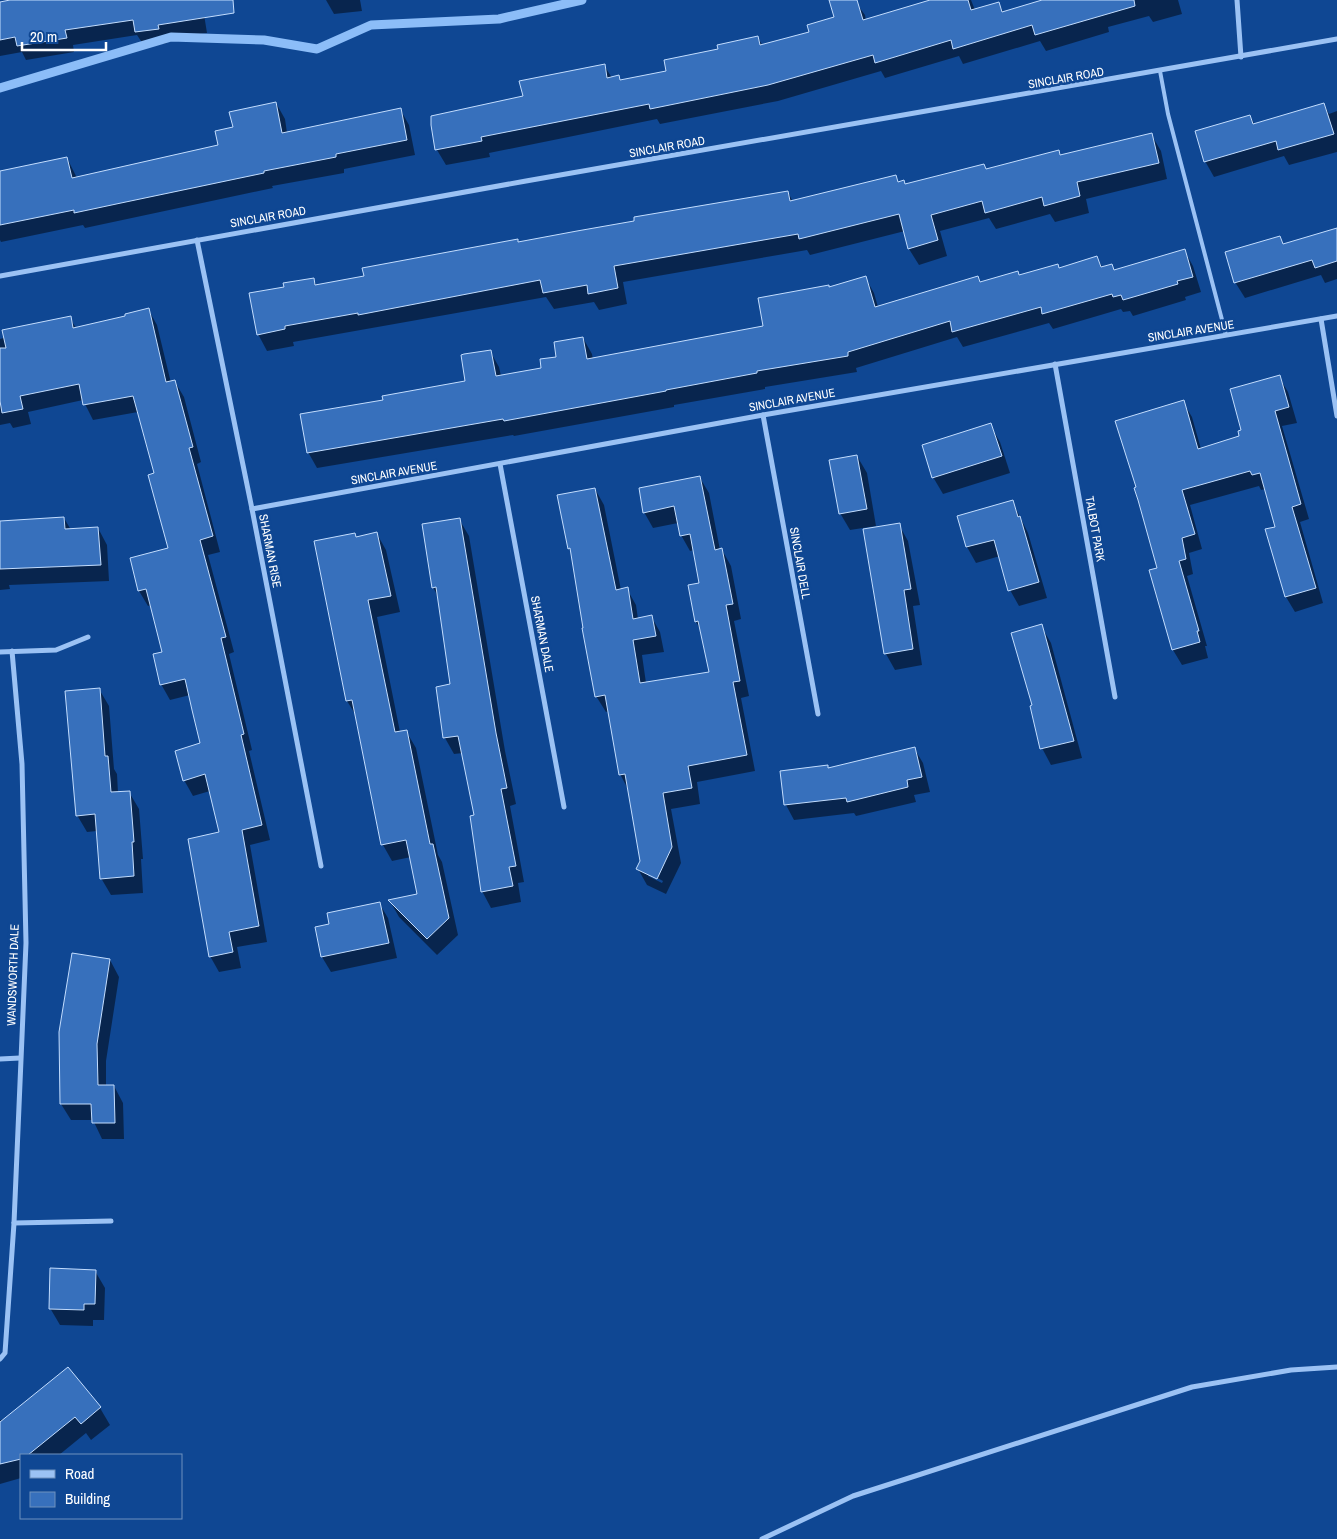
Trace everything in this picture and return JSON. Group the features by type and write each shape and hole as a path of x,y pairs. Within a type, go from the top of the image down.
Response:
{"street":[{"path":"1237,0 1241,57"},
{"name":"SINCLAIR ROAD","path":"0,276 536,179 1337,39"},
{"name":"SHARMAN RISE","path":"197,240 252,509 321,866"},
{"name":"SINCLAIR AVENUE","path":"252,509 763,415 1337,316"},
{"path":"1321,319 1337,416"},
{"name":"TALBOT PARK","path":"1055,364 1115,697"},
{"name":"SINCLAIR DELL","path":"763,415 818,714"},
{"name":"SHARMAN DALE","path":"500,464 564,807"},
{"path":"0,652 56,650 88,636"},
{"name":"WANDSWORTH DALE","path":"0,1358 5,1353 14,1223 26,943 22,764 12,651"},
{"path":"0,1059 20,1058"},
{"path":"14,1223 112,1221"},
{"path":"762,1539 852,1496 1192,1388 1291,1370 1337,1367"}],"lane":[{"path":"1160,71 1168,114 1226,335"}],"building":[{"path":"10,0 233,0 234,13 158,25 159,29 135,32 133,20 65,30 67,38 17,46 15,37 0,40 0,2"},
{"path":"829,0 857,0 863,20 930,0 968,0 971,10 999,2 1002,12 1042,0 1134,0 1135,6 1035,35 1032,25 953,49 951,40 875,63 873,55 768,85 650,109 649,104 481,137 482,141 435,150 431,116 523,96 519,81 605,64 607,78 619,75 620,80 666,71 664,60 718,49 717,45 758,36 760,45 809,32 807,25 834,17"},
{"path":"276,102 282,133 401,108 407,140 336,154 336,157 264,171 264,173 74,213 74,210 0,225 0,171 67,157 72,178 218,145 215,131 233,127 229,112"},
{"path":"1324,103 1334,134 1278,150 1276,141 1204,162 1195,131 1250,115 1253,124"},
{"path":"1152,133 1159,163 1077,182 1080,196 1044,206 1042,197 985,213 982,201 931,215 938,240 908,249 899,214 799,239 798,234 614,266 618,288 588,294 587,285 543,293 540,280 358,315 358,313 285,326 285,329 257,335 249,293 284,287 283,283 314,278 315,285 364,276 362,268 518,239 518,242 634,221 634,217 788,191 790,201 896,175 898,182 904,180 905,184 984,164 986,169 1059,150 1060,155"},
{"path":"1337,228 1337,261 1315,268 1312,260 1234,283 1225,252 1280,236 1283,244"},
{"path":"1185,249 1193,277 1177,281 1178,284 1123,300 1121,295 1113,297 1112,294 1042,314 1041,307 952,332 950,321 848,352 848,356 757,371 757,373 666,391 504,421 503,419 307,453 300,414 383,400 382,396 465,381 461,355 464,354 491,350 496,376 541,368 540,359 556,357 554,342 583,337 587,359 763,326 758,298 829,285 829,287 866,276 875,307 978,276 980,282 1018,271 1019,275 1058,264 1059,268 1097,256 1101,267 1112,264 1114,270"},
{"path":"149,308 166,382 175,380 193,447 189,448 213,536 200,540 226,637 221,638 244,734 241,735 262,825 242,830 259,926 229,932 233,952 209,957 188,839 219,832 205,774 183,781 175,751 200,743 185,679 160,685 153,654 162,652 146,589 138,591 130,558 168,548 148,475 154,473 133,396 83,405 79,384 20,396 23,409 2,413 0,401 0,348 6,348 2,330 71,316 73,328 125,316 125,314"},
{"path":"1280,375 1289,407 1275,411 1301,504 1292,507 1316,588 1285,597 1265,529 1275,527 1260,473 1252,475 1250,471 1182,490 1195,534 1182,538 1186,559 1179,561 1199,631 1197,631 1200,642 1172,650 1149,570 1157,568 1134,488 1136,487 1115,421 1184,400 1198,449 1239,436 1238,431 1241,430 1230,389"},
{"path":"991,423 1002,456 932,478 922,445"},
{"path":"857,455 867,509 839,514 829,460"},
{"path":"700,476 715,550 722,548 733,604 726,605 740,681 733,682 747,755 688,766 692,788 663,793 672,847 657,879 636,869 640,861 625,774 619,775 605,695 595,697 570,548 568,549 557,495 595,488 616,590 628,587 633,619 652,615 656,636 633,640 640,683 709,672 698,621 695,622 688,585 699,583 690,534 680,536 674,506 643,513 639,488"},
{"path":"1013,500 1018,517 1020,516 1039,582 1008,591 994,540 966,547 957,516"},
{"path":"64,517 65,529 98,527 101,565 0,569 0,521"},
{"path":"460,518 507,788 501,789 516,866 509,867 513,886 481,892 470,816 474,815 458,736 443,738 436,687 450,684 436,587 432,588 422,524"},
{"path":"900,523 911,589 904,590 913,649 884,654 863,529"},
{"path":"377,532 391,596 368,600 395,732 407,730 430,844 433,844 449,918 427,939 388,900 417,894 406,840 381,845 352,700 346,701 314,541 355,533 356,537"},
{"path":"1042,624 1074,741 1040,749 1030,706 1032,705 1011,633"},
{"path":"100,688 105,756 108,756 111,792 130,791 134,842 132,842 134,876 100,879 95,814 76,816 65,691"},
{"path":"915,747 922,777 907,780 908,787 847,802 846,798 784,805 780,771 828,765 828,768"},
{"path":"380,902 389,943 321,957 315,927 329,924 327,913"},
{"path":"72,953 110,959 97,1044 98,1085 114,1085 115,1123 92,1123 91,1104 60,1104 59,1032"},
{"path":"50,1268 96,1270 95,1304 84,1304 84,1310 49,1309"},
{"path":"68,1367 101,1407 81,1424 75,1417 29,1454 20,1454 20,1459 0,1464 0,1422"}],"waterway":[{"path":"0,88 171,37 264,40 317,49 371,25 499,19 582,0"}]}
